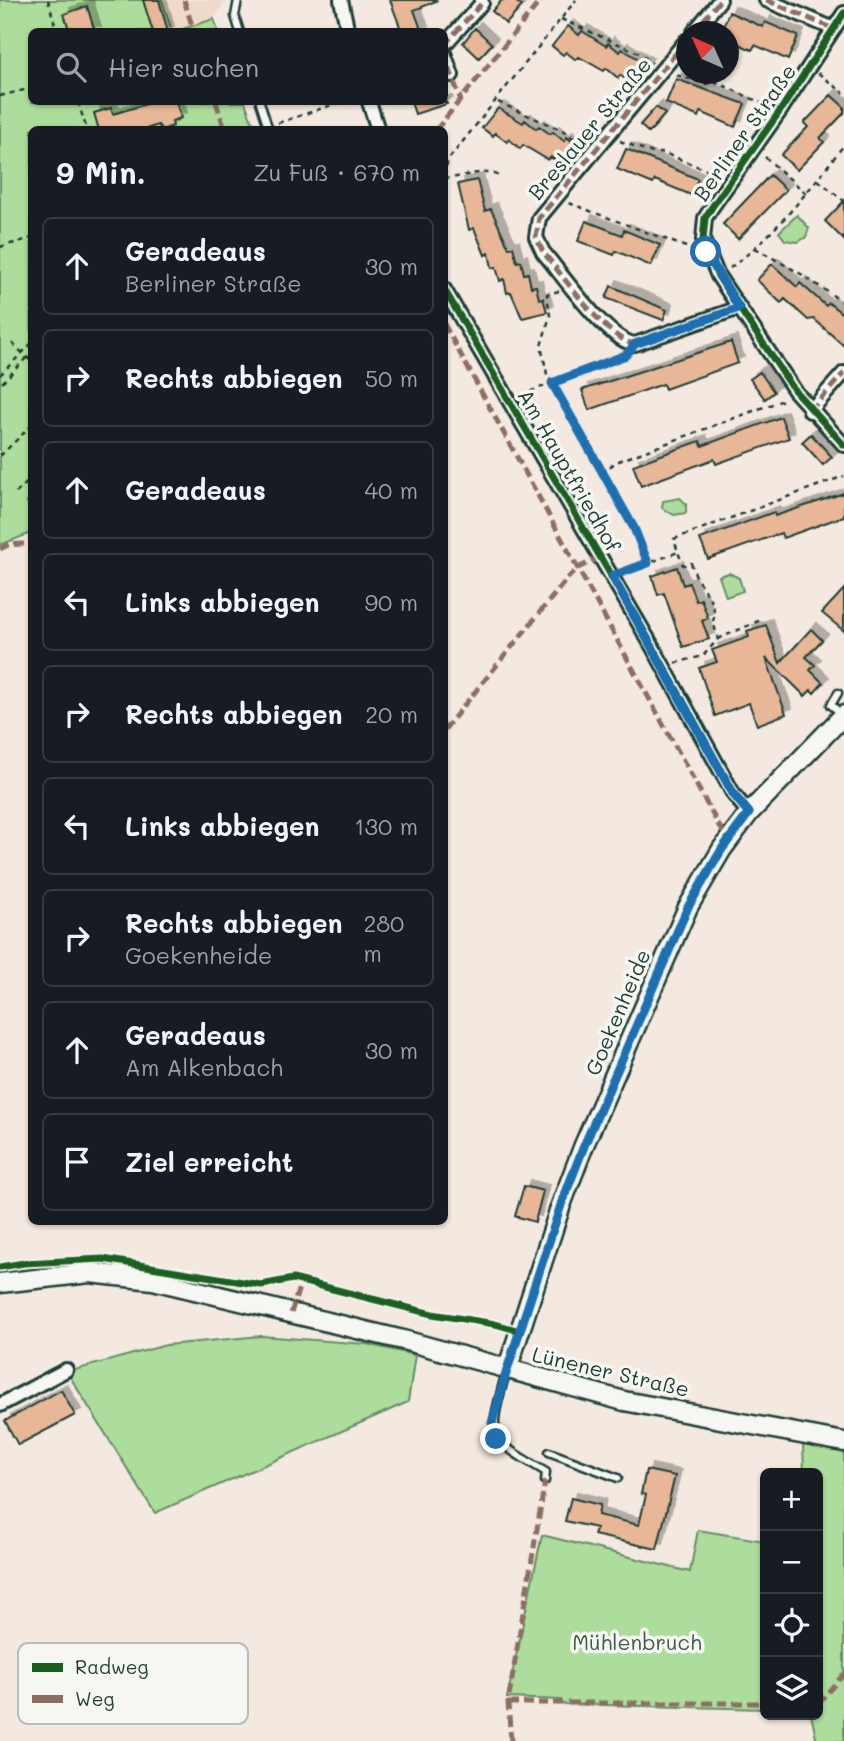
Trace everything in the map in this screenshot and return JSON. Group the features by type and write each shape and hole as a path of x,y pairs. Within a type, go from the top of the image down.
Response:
{"main road":[{"name":"Goekenheide","path":"507,1370 561,1205 671,943 704,880 749,813 844,715"},
{"name":"Lünener Straße","path":"0,1283 90,1273 153,1280 407,1341 624,1401 844,1442"}],"street":[{"path":"341,0 347,28"},
{"path":"448,41 482,3 481,0"},
{"path":"703,21 720,0"},
{"path":"766,0 834,29"},
{"name":"Berliner Straße","path":"844,13 810,67 705,218 703,240 718,276 794,391 844,445"},
{"name":"Breslauer Straße","path":"635,344 622,340 610,331 543,252 536,237 539,218 676,54"},
{"path":"448,64 452,75"},
{"path":"370,105 377,126"},
{"name":"Am Hauptfriedhof","path":"448,296 664,666 734,795 749,813"},
{"path":"635,344 739,308"},
{"path":"810,411 844,373"},
{"path":"0,1405 66,1370"}],"lane":[{"path":"238,0 235,16 239,28"},
{"path":"261,105 267,126"},
{"path":"838,693 831,705 844,715"},
{"path":"507,1370 492,1423 496,1439 507,1449 546,1472 545,1481"},
{"path":"550,1452 618,1478"}],"path":[{"path":"48,0 56,28"},
{"path":"448,158 576,0"},
{"path":"561,19 639,53 662,71 706,84 714,81 780,111"},
{"path":"810,67 844,93"},
{"path":"0,96 28,89"},
{"path":"496,101 566,132 592,154"},
{"path":"79,105 86,126"},
{"path":"274,126 333,105"},
{"path":"607,136 653,153 664,153 731,180"},
{"path":"718,276 755,248 807,194 844,145"},
{"path":"755,148 807,194"},
{"path":"448,177 477,172 492,172 502,177"},
{"path":"818,180 844,201"},
{"path":"556,197 689,250 706,252"},
{"path":"0,247 28,239"},
{"path":"755,248 844,303"},
{"path":"571,286 547,294 550,316 541,346 552,383 634,528 648,563"},
{"path":"2,383 27,358 12,343"},
{"path":"510,401 626,355 635,344"},
{"path":"0,375 28,347"},
{"path":"602,473 616,462 782,401 794,391"},
{"path":"0,456 28,430"},
{"path":"718,639 712,602 697,579 691,563 683,565 674,538 844,476"},
{"path":"16,493 28,482"},
{"path":"612,576 678,552"},
{"path":"664,666 703,656 718,639 763,619"}],"shaded area":[{"path":"162,0 226,0 214,19 188,28 171,28"}],"green space":[{"path":"0,0 162,0 171,28 28,28 28,105 246,105 254,126 28,126 28,534 0,545"},
{"path":"214,19 217,28 186,28"},
{"path":"797,215 809,228 806,237 798,242 785,240 779,232"},
{"path":"680,498 686,504 686,513 674,515 662,508 663,501"},
{"path":"729,573 739,578 743,591 726,597 719,576"},
{"path":"261,1336 366,1344 415,1355 408,1402 155,1513 67,1372 166,1345"},
{"path":"803,1444 844,1451 844,1741 817,1741 812,1720 823,1720 823,1468 804,1468"},
{"name":"Mühlenbruch","path":"698,1530 760,1540 760,1709 561,1704 561,1700 507,1698 542,1535 690,1572"}],"building":[{"path":"143,0 159,0 167,28 152,28"},
{"path":"390,0 437,1 414,10 421,28 400,28"},
{"path":"502,0 514,0 522,6 506,24 492,11"},
{"path":"87,6 94,28 69,28 64,14"},
{"path":"729,12 763,27 765,22 798,36 788,60 755,45 752,50 739,44 739,21 725,21"},
{"path":"568,26 579,35 582,31 606,46 608,43 620,52 622,49 647,64 631,83 620,75 618,78 606,68 604,71 579,57 576,60 566,52 563,55 552,46"},
{"path":"475,28 492,44 479,58 463,43"},
{"path":"676,79 676,84 690,84 745,104 735,127 701,112 699,117 666,103"},
{"path":"831,95 844,107 844,113 820,138 824,142 797,170 781,155 808,127 804,123"},
{"path":"143,105 177,105 181,118 172,121 173,126 98,126 94,113 111,108 113,114"},
{"path":"412,105 444,105 415,114"},
{"path":"656,107 665,114 649,133 640,125"},
{"path":"498,108 523,123 525,120 536,129 539,126 550,134 553,132 564,141 567,137 577,146 562,166 551,157 548,160 523,145 520,149 509,139 507,142 482,128"},
{"path":"626,149 698,179 691,195 655,180 653,184 617,169"},
{"path":"770,175 786,190 738,239 723,224"},
{"path":"477,180 485,211 491,209 509,248 513,247 517,262 521,261 524,274 528,273 531,287 536,286 539,299 543,298 547,312 522,318 511,292 507,293 504,279 500,281 496,267 492,268 489,253 485,255 474,228 469,230 458,184"},
{"path":"844,201 844,240 825,221"},
{"path":"586,221 622,235 624,230 660,245 651,266 616,251 614,255 578,241"},
{"path":"772,264 797,287 800,283 826,306 829,303 844,315 844,346 814,319 808,320 785,299 781,303 757,280"},
{"path":"611,286 667,310 663,320 606,298"},
{"path":"731,342 738,363 665,389 663,384 589,410 582,390"},
{"path":"760,372 774,392 765,399 750,379"},
{"path":"781,417 789,438 716,464 714,459 641,486 633,465 700,441 702,446"},
{"path":"811,434 832,457 823,465 802,442"},
{"path":"844,493 844,516 783,538 781,533 708,559 700,539 774,512 775,516"},
{"path":"677,567 683,585 689,583 696,601 701,599 708,618 702,621 709,639 683,647 664,593 658,595 652,576"},
{"path":"844,589 844,631 822,613"},
{"path":"766,625 780,663 811,629 822,640 806,657 815,665 810,670 823,683 814,693 811,690 805,696 766,658 786,714 757,725 749,703 715,716 699,668 717,662 712,650 749,637 747,631"},
{"path":"524,1186 543,1191 535,1222 515,1216"},
{"path":"61,1390 75,1415 18,1445 5,1421"},
{"path":"646,1470 675,1476 657,1549 594,1535 596,1528 565,1521 571,1498 600,1505 598,1515 639,1525 646,1495 641,1494"}],"marked path":[{"path":"184,0 193,28"},
{"path":"448,41 482,3 481,0"},
{"path":"439,126 541,0"},
{"path":"703,21 720,0"},
{"path":"766,0 834,29"},
{"path":"676,53 539,218 536,237 543,252 586,305 611,331 635,344 739,308"},
{"path":"448,64 461,101"},
{"path":"217,105 224,126"},
{"path":"448,331 719,826 729,839"},
{"path":"810,411 844,373"},
{"path":"0,549 8,545 28,543"},
{"path":"448,725 567,579 578,568 601,557"},
{"path":"291,1313 301,1281"},
{"path":"511,1741 508,1703 545,1481"},
{"path":"823,1697 844,1674"},
{"path":"508,1703 760,1703"}],"cycle path":[{"path":"844,13 705,218 703,240 718,276 795,391 844,445"},
{"path":"448,296 655,651 734,795 749,813"},
{"path":"0,1267 24,1263 103,1259 261,1285 293,1279 432,1314 495,1324 520,1331"}],"route":[{"path":"496,1439 492,1423 507,1370 561,1205 584,1146 688,907 722,849 749,813 734,795 612,576 648,563 634,528 552,383 626,355 635,344 739,308 706,252"}]}
